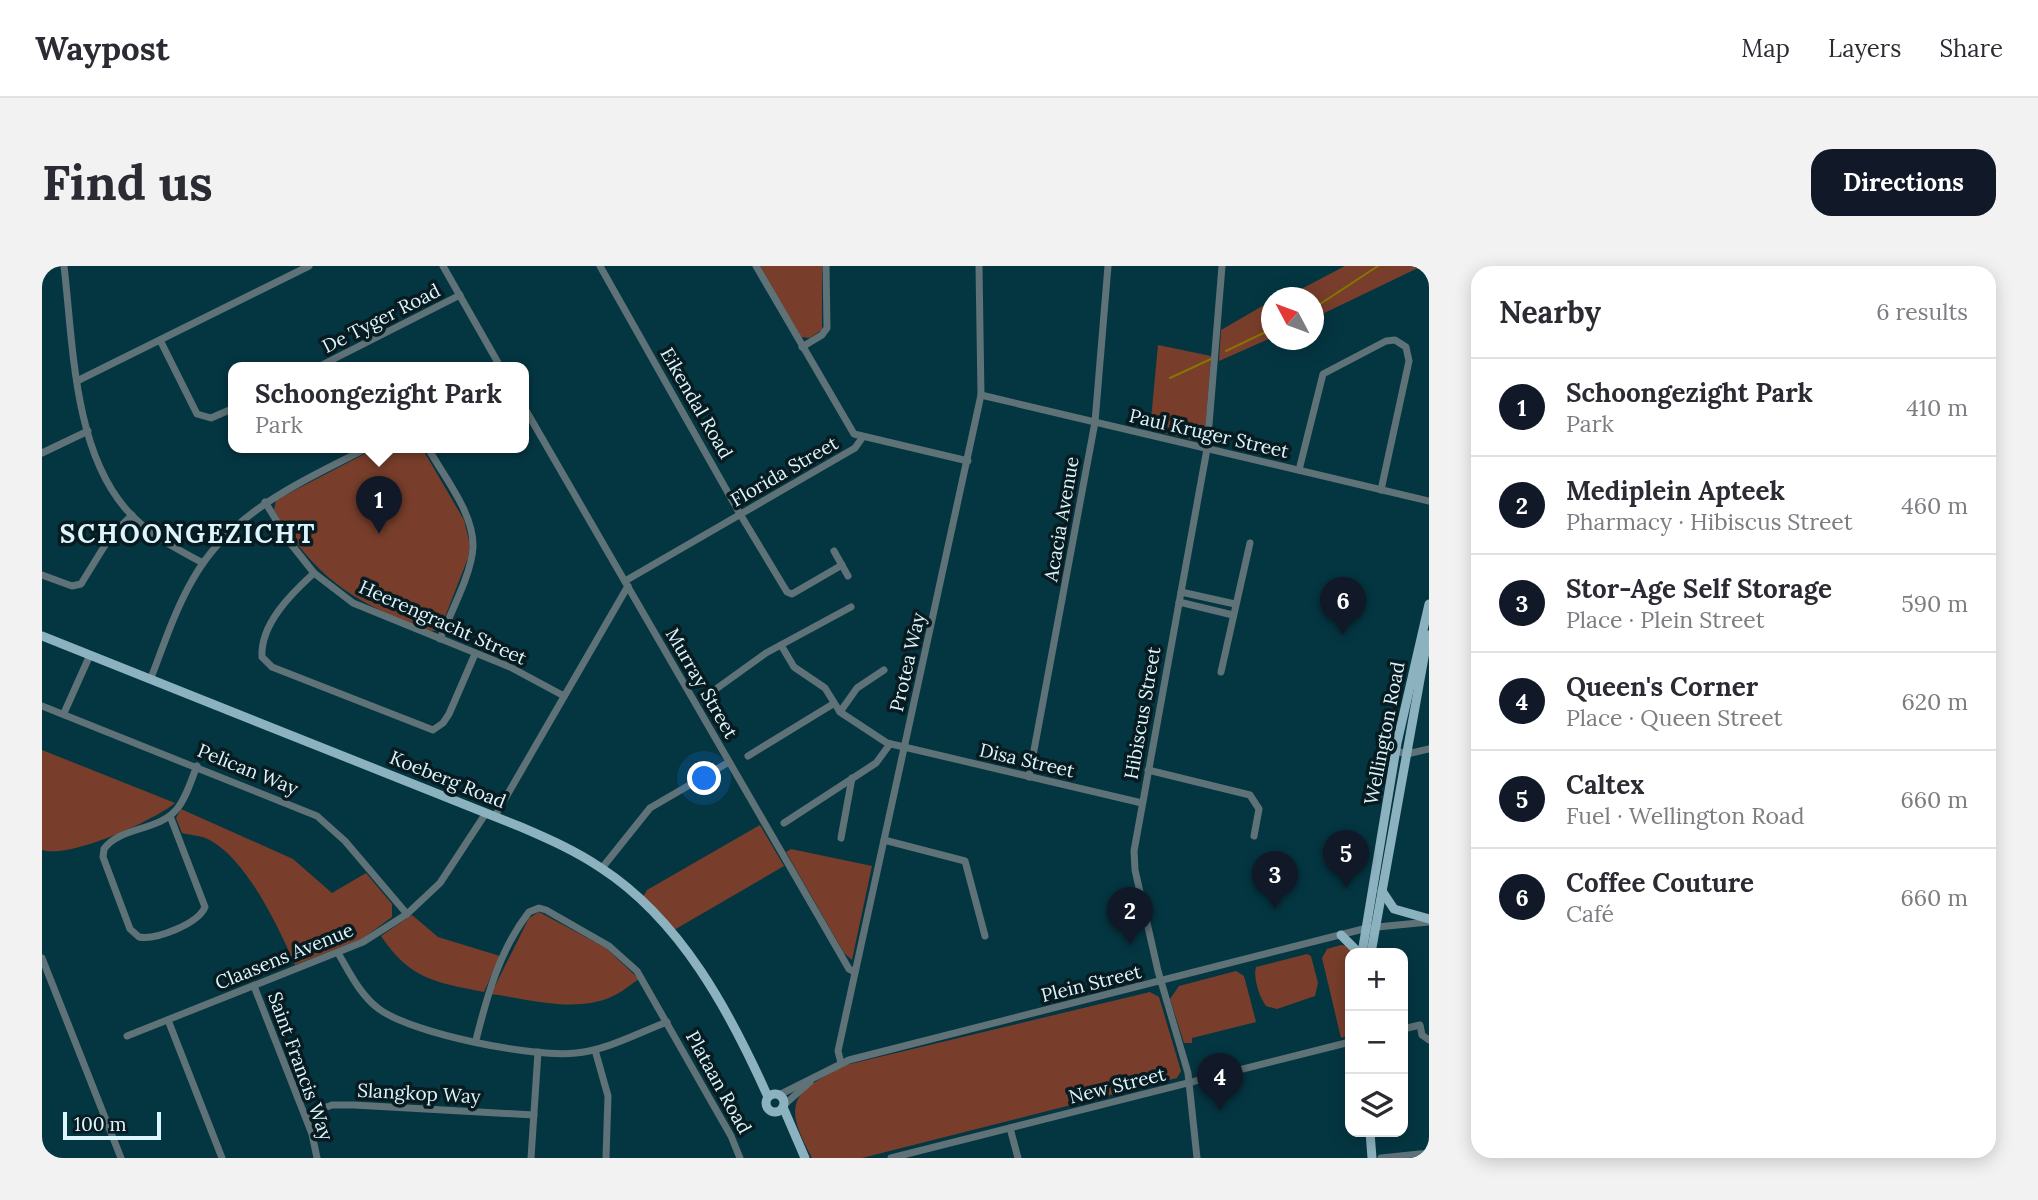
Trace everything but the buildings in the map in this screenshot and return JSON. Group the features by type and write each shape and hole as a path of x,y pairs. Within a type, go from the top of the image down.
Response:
{"main road":[{"name":"Wellington Road","path":"1371,948 1397,747 1429,604"},
{"name":"Wellington Road","path":"1363,948 1382,891 1410,750 1429,626"},
{"name":"Koeberg Road","path":"42,636 490,814 569,848 602,868 644,902 681,945 716,997 774,1095"},
{"path":"1382,891 1394,909 1429,920"},
{"path":"1341,935 1355,948"},
{"path":"774,1095 767,1107 781,1108"},
{"path":"774,1095 805,1158"},
{"path":"1370,1137 1372,1158"}],"street":[{"path":"64,266 78,381 88,430 107,482 132,515 160,540 203,563"},
{"path":"78,381 309,266"},
{"path":"443,266 498,362"},
{"name":"Eikendal Road","path":"600,266 786,591 792,594 842,565"},
{"path":"756,266 851,432 862,438"},
{"path":"803,347 827,328 826,266"},
{"name":"Protea Way","path":"841,1063 838,1051 981,395 979,266"},
{"name":"Acacia Avenue","path":"1029,777 1095,422 1108,266"},
{"name":"Hibiscus Street","path":"1197,1158 1190,1082 1161,982 1134,865 1142,803 1207,449 1222,266"},
{"name":"De Tyger Road","path":"328,362 460,295"},
{"path":"160,340 198,414 211,418 228,411"},
{"path":"1299,470 1323,374 1386,341 1395,340 1406,347 1409,362 1381,490"},
{"name":"Paul Kruger Street","path":"981,395 1429,501"},
{"name":"Murray Street","path":"529,416 849,969 855,972"},
{"path":"42,453 88,430"},
{"name":"Florida Street","path":"627,584 740,514 855,448 862,438 968,461"},
{"path":"346,453 348,458"},
{"path":"151,678 172,623 203,563 232,531 265,502 358,453"},
{"path":"431,453 466,516 473,541 472,556 440,639"},
{"name":"Heerengracht Street","path":"265,502 291,544 314,573 367,610 510,667 564,696"},
{"path":"42,575 72,586 81,584 110,537 132,515"},
{"path":"1221,672 1250,543"},
{"path":"834,551 848,576"},
{"path":"314,573 282,606 266,637 262,657 272,667 433,730 443,723 449,714 475,654"},
{"name":"Claasens Avenue","path":"127,1036 338,953 363,942 407,914 440,883 490,814 564,696 627,584"},
{"path":"1181,592 1236,604"},
{"path":"1179,602 1233,615"},
{"path":"709,694 781,645 851,607"},
{"path":"781,645 794,667 825,688 832,704 840,712 890,744 876,763 784,823"},
{"path":"64,713 90,655"},
{"path":"840,712 857,688 884,670"},
{"path":"748,756 832,704"},
{"name":"Pelican Way","path":"42,706 317,816 345,841 407,914"},
{"name":"Disa Street","path":"890,744 1142,803"},
{"path":"1397,747 1410,750 1429,749"},
{"path":"602,868 650,808 729,762"},
{"path":"170,816 205,907 194,920 152,936 139,937 130,929 103,852 111,841 170,816 181,803 197,766"},
{"path":"1148,771 1250,795 1259,809 1254,836"},
{"path":"841,838 852,778"},
{"path":"884,839 963,860 985,936"},
{"name":"Plataan Road","path":"476,1040 488,993 500,962 526,915 539,908 602,941 624,958 647,985 734,1139 740,1158"},
{"name":"Plein Street","path":"774,1095 841,1063 1341,935 1429,920"},
{"path":"338,953 357,986 387,1015 418,1028 538,1052 566,1054 595,1050 667,1022"},
{"path":"42,958 121,1158"},
{"name":"Saint Francis Way","path":"254,986 305,1115 317,1158"},
{"path":"168,1020 222,1158"},
{"path":"1408,1028 1420,1025 1422,1035 1429,1040"},
{"name":"New Street","path":"891,1158 1345,1043"},
{"path":"595,1050 608,1096 607,1158"},
{"path":"531,1158 538,1052"},
{"name":"Plein Street","path":"781,1108 824,1070"},
{"name":"Slangkop Way","path":"305,1115 326,1107 354,1105 534,1115"},
{"path":"1010,1128 1018,1158"},
{"path":"1381,1158 1429,1153"}],"shaded area":[{"path":"760,266 822,266 822,330 810,338 801,337"},
{"path":"1345,266 1422,266 1324,313 1324,287 1305,287"},
{"path":"1261,307 1261,342 1219,361 1221,330"},
{"path":"1158,345 1211,356 1205,433 1198,441 1150,430"},
{"path":"366,453 425,453 464,520 470,545 468,558 441,627 436,631 413,625 360,599 327,576 287,530 274,510 276,500"},
{"path":"42,750 175,803 149,819 110,837 71,849 42,850"},
{"path":"181,809 293,859 332,893 366,873 392,904 392,917 362,939 295,965 281,933 251,881 239,865 213,842 182,833 176,818"},
{"path":"760,825 784,866 674,930 643,897 647,890"},
{"path":"791,849 872,866 852,960 844,953 786,852"},
{"path":"539,912 606,948 639,979 611,997 582,1004 552,1003 491,994 529,918"},
{"path":"412,915 438,937 500,956 484,992 425,977 392,951 381,936"},
{"path":"1341,945 1350,948 1345,948 1345,1037 1341,1038 1322,958 1327,949"},
{"path":"1307,954 1311,956 1318,983 1315,996 1277,1009 1266,1006 1257,987 1256,967"},
{"path":"1236,971 1244,976 1256,1022 1192,1038 1192,1043 1184,1043 1170,999 1179,986"},
{"path":"1150,992 1159,997 1181,1071 1177,1078 862,1158 812,1158 797,1124 797,1101 803,1092 813,1083 846,1065"}],"waterway":[{"path":"1324,301 1378,266"},
{"path":"1226,351 1261,334"},
{"path":"1170,378 1211,359"}],"place":[{"name":"Schoongezight Park","path":"379,534"},
{"name":"Coffee Couture","path":"1343,635"},
{"name":"Caltex","path":"1346,888"},
{"name":"Stor-Age Self Storage","path":"1275,909"},
{"name":"Mediplein Apteek","path":"1130,945"},
{"name":"Queen's Corner","path":"1220,1111"}],"district":[{"name":"SCHOONGEZICHT","path":"188,533"}]}
